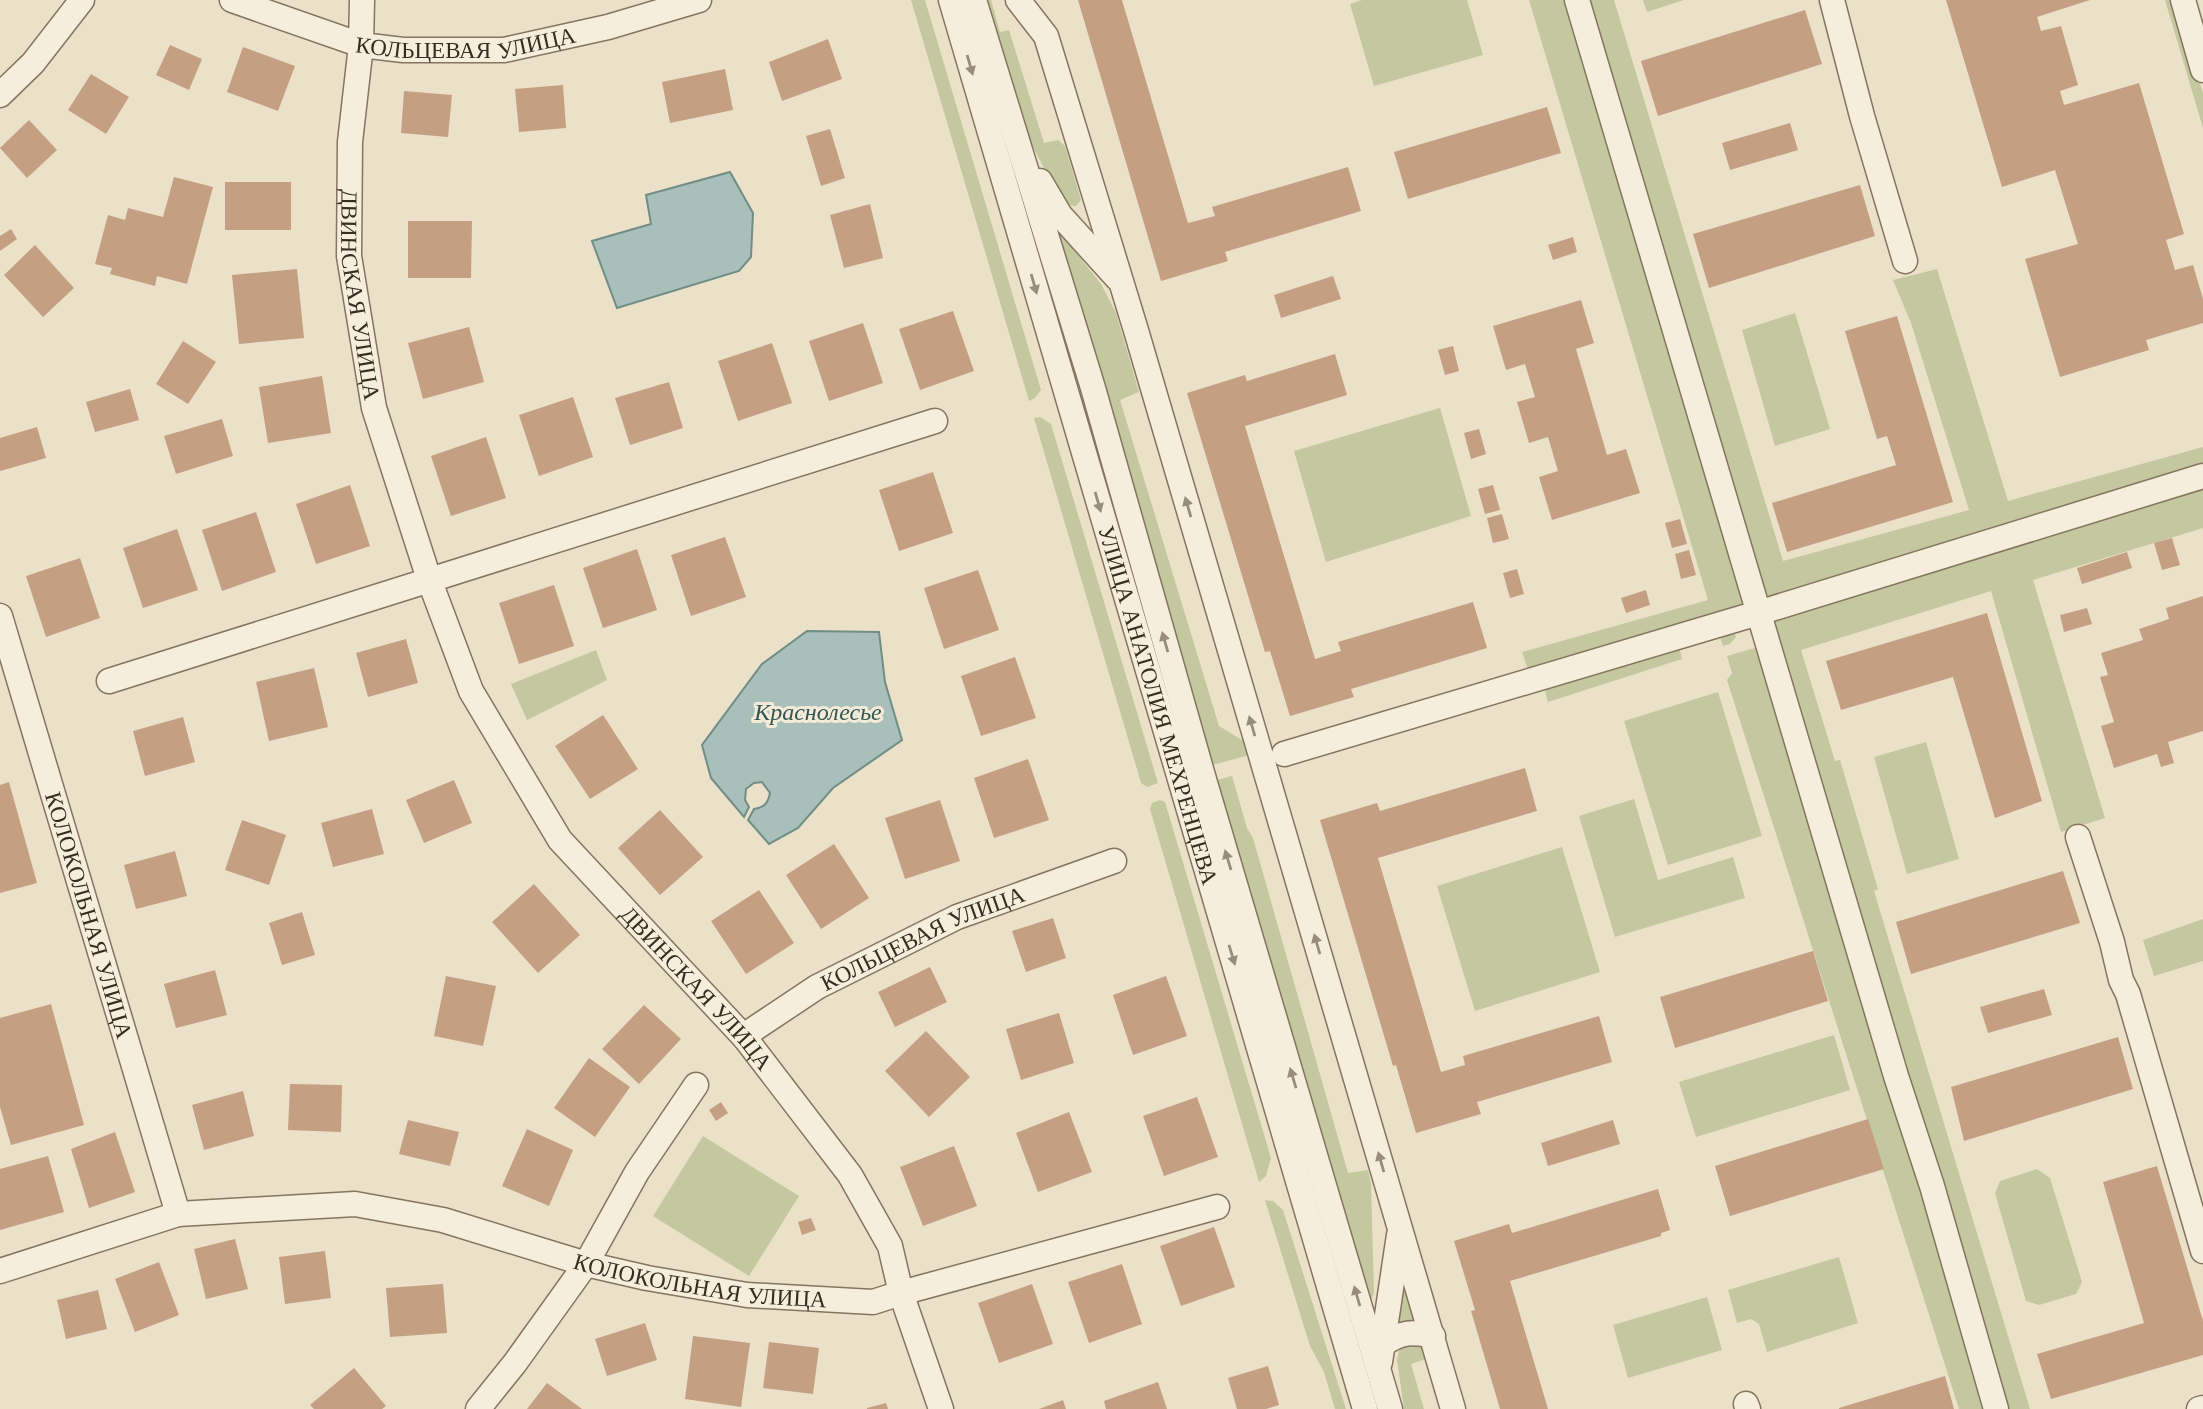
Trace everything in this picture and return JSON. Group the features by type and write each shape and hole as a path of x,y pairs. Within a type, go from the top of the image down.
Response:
{"street":[{"path":"0,95 33,63 82,0"},
{"name":"КОЛЬЦЕВАЯ УЛИЦА","path":"232,0 360,45 403,50 504,50 608,27 699,0"},
{"name":"ДВИНСКАЯ УЛИЦА","path":"362,0 350,142 349,256 374,408 429,579 471,691 559,840 745,1038 850,1175 890,1246 901,1293 941,1409"},
{"name":"УЛИЦА АНАТОЛИЯ МЕХРЕНЦЕВА","path":"951,0 1365,1409"},
{"name":"УЛИЦА АНАТОЛИЯ МЕХРЕНЦЕВА","path":"974,0 1093,388 1207,789 1390,1409"},
{"name":"УЛИЦА АНАТОЛИЯ МЕХРЕНЦЕВА","path":"1018,0 1046,36 1122,284 1453,1409"},
{"path":"1577,0 1896,1076 1932,1186 1996,1409"},
{"path":"1832,0 1862,116 1905,261"},
{"path":"2183,0 2203,70"},
{"name":"УЛИЦА АНАТОЛИЯ МЕХРЕНЦЕВА","path":"1020,148 1060,215 1122,284"},
{"path":"1060,215 1081,214 1096,198"},
{"path":"109,681 935,421"},
{"path":"1284,754 1758,613 2203,476"},
{"name":"КОЛОКОЛЬНАЯ УЛИЦА","path":"0,616 178,1214"},
{"path":"2078,837 2112,942 2121,980 2128,995 2203,1251"},
{"name":"КОЛЬЦЕВАЯ УЛИЦА","path":"745,1038 754,1029 817,987 957,917 1114,861"},
{"path":"478,1409 515,1363 586,1264 636,1172 696,1085"},
{"name":"КОЛОКОЛЬНАЯ УЛИЦА","path":"0,1271 178,1214 355,1204 443,1220 586,1264 647,1278 747,1295 873,1302 1217,1207"},
{"name":"УЛИЦА АНАТОЛИЯ МЕХРЕНЦЕВА","path":"1378,1371 1400,1227"},
{"path":"1382,1345 1394,1336 1412,1331 1433,1336"}],"green space":[{"path":"911,0 925,0 1041,390 1029,401"},
{"path":"983,0 991,0 1000,32 1009,30 1044,143 1058,140 1065,146 1081,200 1076,206 1063,205 1016,114"},
{"path":"1362,0 1467,0 1483,55 1374,86 1350,4"},
{"path":"1529,0 1614,0 1783,561 1969,510 1911,323 1893,280 1937,269 2008,501 2203,447 2203,528 2033,580 2105,818 2061,832 1991,591 1801,650 1835,761 1840,760 1878,889 1874,891 2030,1409 1959,1409 1727,680 1732,673 1727,656 1762,646 1761,605 1530,675 1522,652 1708,600"},
{"path":"1643,0 1684,0 1647,12"},
{"path":"2165,0 2176,0 2203,94 2203,128"},
{"path":"1047,216 1101,284 1116,313 1139,392 1120,400 1219,726 1247,743 1250,755 1212,765"},
{"path":"1795,313 1830,429 1775,446 1742,330"},
{"path":"1440,408 1471,516 1326,562 1294,451"},
{"path":"1040,417 1051,424 1158,783 1147,787 1141,783 1034,418"},
{"path":"1732,627 1736,637 1730,644 1723,646 1720,637 1680,650 1682,659 1548,702 1544,687"},
{"path":"596,650 607,680 527,720 511,684"},
{"path":"1718,692 1762,836 1668,865 1624,721"},
{"path":"1926,742 1959,859 1907,874 1874,757"},
{"path":"1232,776 1247,828 1253,838 1348,1173 1368,1170 1371,1183 1374,1293 1371,1300 1217,780"},
{"path":"1634,799 1658,880 1733,857 1745,898 1615,937 1579,816"},
{"path":"1160,800 1165,802 1271,1158 1266,1176 1259,1182 1150,809 1152,803"},
{"path":"1562,847 1600,972 1475,1011 1437,886"},
{"path":"2203,919 2203,961 2154,976 2143,940"},
{"path":"1834,1035 1850,1090 1696,1137 1679,1082"},
{"path":"703,1136 799,1196 749,1276 653,1216"},
{"path":"2037,1169 2050,1178 2082,1282 2076,1294 2039,1305 2026,1301 1995,1193 2000,1181"},
{"path":"1265,1200 1273,1201 1283,1210 1346,1409 1335,1409 1324,1372 1310,1346"},
{"path":"1839,1257 1858,1323 1767,1352 1759,1324 1751,1319 1737,1323 1728,1290"},
{"path":"1398,1263 1425,1327 1392,1330"},
{"path":"1707,1297 1722,1350 1628,1378 1613,1325"},
{"path":"1421,1343 1429,1358 1411,1364 1424,1409 1404,1409 1397,1360 1400,1347"}],"water":[{"path":"730,172 753,213 751,257 739,271 617,308 592,241 651,224 646,195"},
{"name":"Краснолесье","path":"807,631 879,632 885,682 902,740 833,788 798,828 769,844 748,820 754,809 765,804 770,793 762,782 754,783 746,789 745,800 749,807 744,817 711,778 702,745 762,664"}],"building":[{"path":"1078,0 1122,0 1188,223 1215,216 1212,207 1348,167 1361,211 1225,252 1228,261 1161,281"},
{"path":"1946,0 2090,0 2037,17 2041,31 2061,26 2078,85 2060,91 2064,105 2139,83 2184,234 2166,240 2175,270 2193,265 2203,299 2203,323 2146,340 2149,350 2060,377 2025,259 2078,244 2055,170 2002,187"},
{"path":"1805,10 1822,64 1658,116 1641,61"},
{"path":"828,39 842,79 782,101 769,62"},
{"path":"170,45 202,59 189,90 156,75"},
{"path":"243,47 295,66 278,111 227,92"},
{"path":"725,69 733,110 670,123 662,82"},
{"path":"91,74 129,97 106,134 68,110"},
{"path":"563,85 566,128 519,132 515,89"},
{"path":"404,91 452,95 448,137 401,133"},
{"path":"1547,107 1561,153 1408,199 1394,152"},
{"path":"29,120 57,150 27,178 0,148"},
{"path":"1790,123 1798,150 1730,170 1722,143"},
{"path":"830,129 845,178 821,186 806,136"},
{"path":"174,177 213,187 187,284 157,276 155,286 110,274 112,268 95,264 108,215 125,220 128,208 163,217"},
{"path":"225,182 291,182 291,230 225,230"},
{"path":"1860,185 1875,236 1709,288 1693,234"},
{"path":"870,204 883,258 844,268 830,215"},
{"path":"408,221 472,221 471,278 408,278"},
{"path":"11,229 17,239 0,251 0,236"},
{"path":"1573,237 1577,252 1553,260 1548,245"},
{"path":"35,245 74,288 43,317 4,275"},
{"path":"297,269 304,338 239,344 232,275"},
{"path":"1333,276 1341,299 1281,318 1274,295"},
{"path":"1581,300 1594,343 1576,349 1607,455 1626,449 1640,493 1552,520 1539,477 1558,471 1548,437 1529,443 1517,402 1535,397 1525,364 1506,370 1493,326"},
{"path":"953,311 974,371 920,390 899,329"},
{"path":"1897,316 1953,502 1787,552 1772,503 1896,465 1887,436 1877,439 1845,331"},
{"path":"863,323 883,383 829,401 809,341"},
{"path":"469,327 484,382 423,399 408,343"},
{"path":"183,341 216,362 188,404 156,384"},
{"path":"772,343 792,403 738,421 718,361"},
{"path":"1453,346 1459,371 1445,375 1438,350"},
{"path":"1335,354 1347,395 1245,426 1315,659 1341,651 1338,642 1473,602 1487,648 1351,689 1354,697 1290,716 1270,651 1265,652 1187,393 1245,375 1247,381"},
{"path":"322,376 331,433 268,443 259,387"},
{"path":"669,382 683,428 630,445 615,398"},
{"path":"130,389 139,420 95,432 86,402"},
{"path":"573,397 593,457 539,476 519,415"},
{"path":"222,419 233,456 176,474 164,436"},
{"path":"37,427 46,458 0,471 0,438"},
{"path":"1479,429 1486,454 1471,459 1464,433"},
{"path":"486,437 506,498 451,516 431,456"},
{"path":"933,472 953,533 899,551 879,490"},
{"path":"350,485 370,546 316,564 296,504"},
{"path":"1493,485 1500,510 1485,514 1478,489"},
{"path":"256,512 276,572 222,591 202,530"},
{"path":"1502,514 1509,539 1493,543 1487,518"},
{"path":"1680,519 1687,544 1672,548 1665,523"},
{"path":"177,529 198,590 143,608 123,548"},
{"path":"725,537 746,597 691,616 671,555"},
{"path":"2172,538 2180,565 2162,570 2154,543"},
{"path":"637,549 657,610 603,628 583,568"},
{"path":"1689,550 1696,575 1681,579 1675,554"},
{"path":"2127,552 2132,568 2082,584 2077,568"},
{"path":"80,558 100,618 46,637 26,576"},
{"path":"1517,569 1524,594 1510,598 1503,573"},
{"path":"978,570 999,630 944,649 924,588"},
{"path":"554,585 574,646 519,664 499,603"},
{"path":"1646,590 1650,605 1626,613 1621,598"},
{"path":"2203,596 2203,731 2168,742 2174,763 2161,767 2157,754 2114,768 2101,726 2114,722 2100,677 2108,675 2101,653 2143,640 2139,629 2169,619 2166,608"},
{"path":"2087,608 2092,624 2064,632 2060,615"},
{"path":"1987,613 2042,801 1995,818 1953,677 1841,710 1826,661"},
{"path":"406,639 418,683 368,697 356,653"},
{"path":"1015,657 1036,718 981,736 961,676"},
{"path":"314,668 328,727 269,741 256,682"},
{"path":"603,715 638,769 590,799 555,746"},
{"path":"183,717 195,762 145,776 133,731"},
{"path":"1028,759 1049,820 994,838 974,778"},
{"path":"1525,768 1537,811 1378,858 1441,1072 1465,1065 1463,1056 1599,1016 1612,1062 1477,1102 1481,1114 1416,1133 1396,1065 1393,1066 1320,820 1377,803 1380,811"},
{"path":"454,780 472,823 424,843 406,800"},
{"path":"9,782 37,883 0,893 0,785"},
{"path":"940,800 960,861 905,879 885,818"},
{"path":"372,809 384,854 333,867 321,823"},
{"path":"660,810 703,857 660,895 618,848"},
{"path":"242,820 286,835 269,885 225,870"},
{"path":"834,844 869,898 821,929 786,875"},
{"path":"175,851 187,896 136,909 124,865"},
{"path":"2063,871 2080,923 1911,974 1896,922"},
{"path":"534,884 580,935 538,973 492,922"},
{"path":"759,890 794,943 746,974 711,921"},
{"path":"302,912 315,955 282,965 269,923"},
{"path":"1053,918 1066,958 1026,972 1012,931"},
{"path":"1813,951 1828,1001 1675,1048 1660,997"},
{"path":"930,967 947,1002 895,1027 878,992"},
{"path":"215,970 227,1015 176,1028 164,984"},
{"path":"446,976 496,986 483,1046 434,1036"},
{"path":"1166,976 1187,1036 1133,1055 1113,995"},
{"path":"2044,989 2052,1015 1988,1033 1980,1007"},
{"path":"51,1004 84,1125 11,1145 0,1107 0,1018"},
{"path":"644,1005 681,1039 639,1084 602,1049"},
{"path":"1059,1013 1074,1063 1021,1080 1006,1029"},
{"path":"926,1031 970,1077 929,1117 885,1071"},
{"path":"2118,1037 2133,1089 1964,1141 1951,1087"},
{"path":"589,1058 630,1087 595,1137 554,1108"},
{"path":"290,1084 342,1085 341,1132 288,1130"},
{"path":"243,1091 254,1136 204,1150 192,1105"},
{"path":"1197,1097 1218,1157 1164,1176 1143,1116"},
{"path":"721,1102 728,1113 716,1121 709,1110"},
{"path":"1069,1112 1092,1172 1038,1192 1016,1133"},
{"path":"1868,1119 1884,1169 1730,1216 1715,1166"},
{"path":"408,1120 459,1132 450,1166 399,1154"},
{"path":"1613,1120 1620,1144 1548,1166 1541,1143"},
{"path":"527,1129 573,1150 549,1206 502,1186"},
{"path":"115,1132 135,1192 89,1208 71,1149"},
{"path":"954,1146 977,1206 923,1226 900,1167"},
{"path":"48,1156 64,1212 0,1230 0,1169"},
{"path":"2157,1166 2203,1321 2203,1355 2051,1399 2037,1354 2144,1323 2103,1182"},
{"path":"1658,1189 1670,1230 1661,1233 1661,1236 1510,1281 1548,1409 1500,1409 1454,1241 1509,1224 1512,1233"},
{"path":"811,1218 816,1230 802,1235 798,1222"},
{"path":"1214,1227 1235,1287 1181,1306 1160,1246"},
{"path":"235,1239 248,1289 206,1299 194,1249"},
{"path":"325,1251 331,1298 285,1304 279,1257"},
{"path":"159,1262 179,1315 135,1332 115,1279"},
{"path":"1122,1264 1142,1324 1089,1343 1068,1282"},
{"path":"443,1284 447,1333 390,1337 386,1288"},
{"path":"1032,1284 1053,1344 999,1363 978,1303"},
{"path":"98,1290 107,1329 66,1339 57,1300"},
{"path":"645,1323 657,1360 607,1376 595,1339"},
{"path":"693,1336 750,1343 741,1407 685,1399"},
{"path":"769,1342 819,1348 813,1394 763,1388"},
{"path":"1268,1366 1279,1405 1266,1409 1237,1409 1228,1378"},
{"path":"354,1368 386,1406 382,1409 314,1409 310,1405"},
{"path":"1945,1376 1954,1409 1839,1409 1839,1408"},
{"path":"1158,1382 1167,1409 1106,1409 1104,1401"},
{"path":"547,1383 582,1409 527,1409"},
{"path":"1063,1400 1066,1409 1039,1409"},
{"path":"886,1403 888,1409 867,1409 867,1408"}]}
